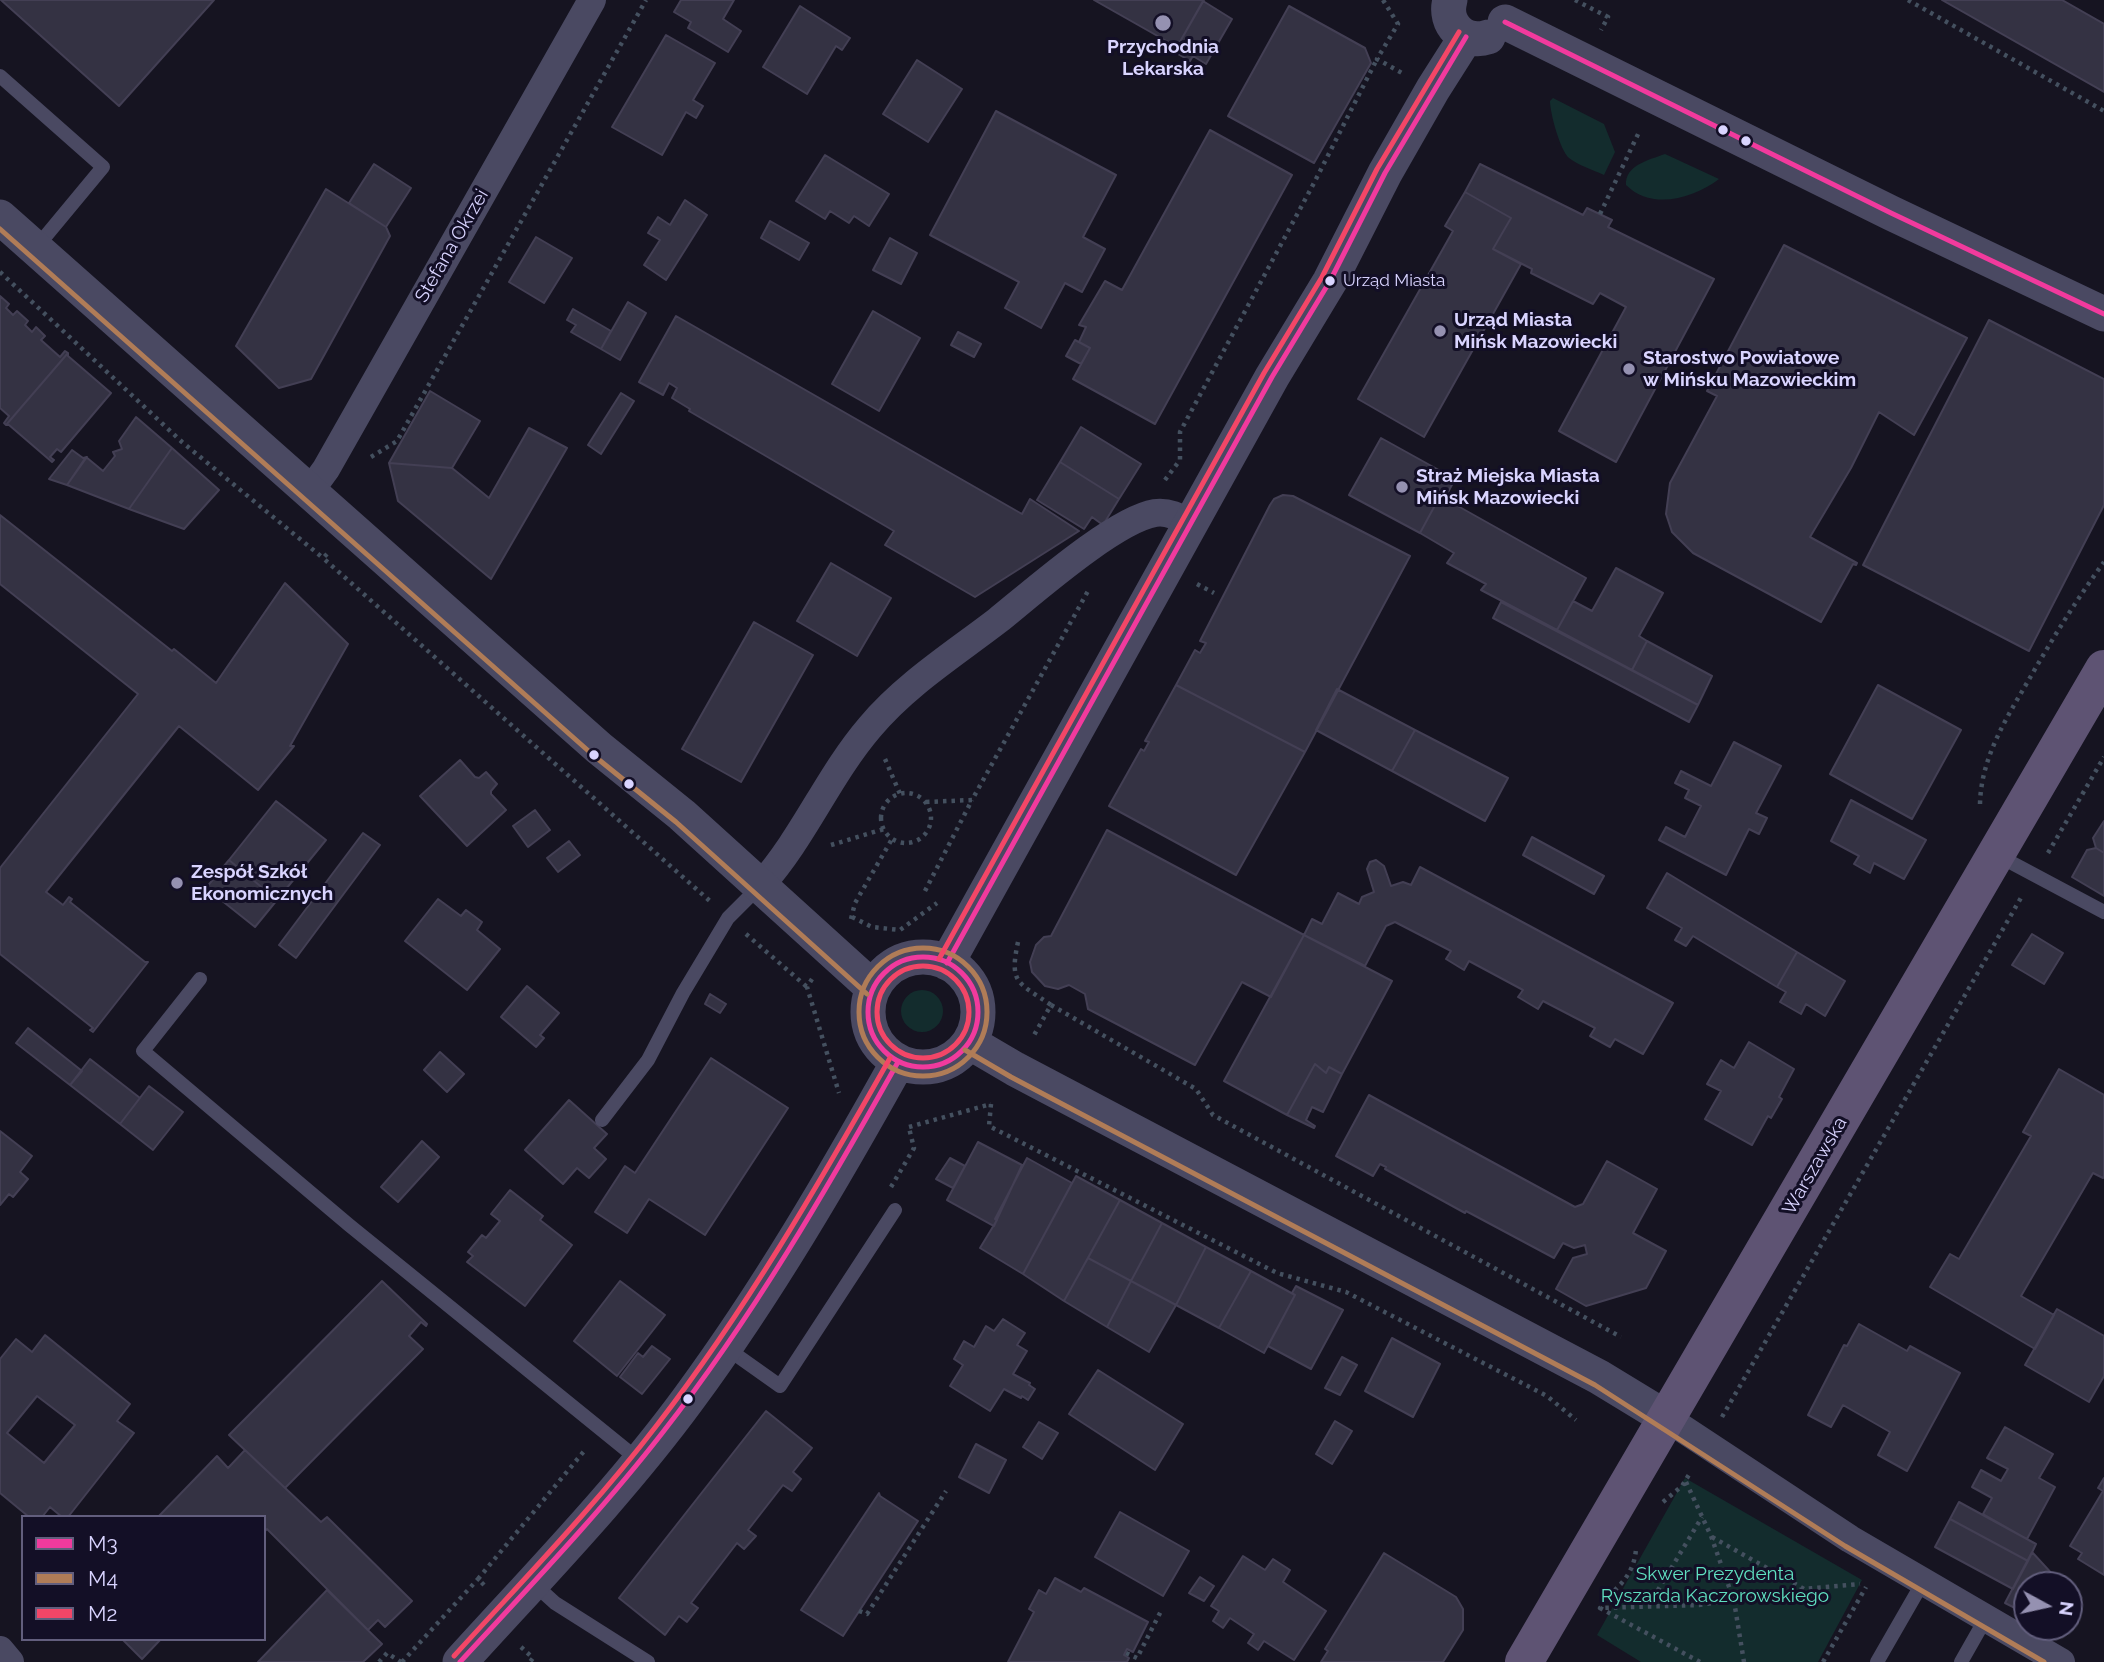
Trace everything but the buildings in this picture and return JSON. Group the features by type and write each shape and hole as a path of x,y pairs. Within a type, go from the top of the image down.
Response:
{"main road":[{"name":"Warszawska","path":"1524,1662 2104,669"}],"street":[{"name":"Stefana Okrzei","path":"310,491 326,469 592,0"},
{"path":"1450,0 1448,16 1452,25 1466,37 1484,39 1500,29 1505,11 1891,213 2104,314"},
{"path":"947,962 1272,377 1330,281 1385,173 1466,37"},
{"path":"0,217 599,748 682,815 773,872 831,951 873,988"},
{"path":"773,872 847,756 871,725 916,682 1104,538 1155,513 1171,514 1190,523"},
{"path":"914,958 947,962 961,972 972,986 977,1003 977,1020 969,1042 948,1061 932,1067 915,1067 898,1062 879,1045 868,1022 868,1004 873,988 883,974 897,963 914,958"},
{"path":"969,1042 1015,1069 1599,1377 1668,1419 1850,1539 2062,1662"},
{"path":"460,1662 640,1461 725,1348 836,1172 898,1062"},
{"path":"0,1650 10,1662"}],"lane":[{"path":"0,76 103,167 36,249"},
{"path":"1996,855 2104,912"},
{"path":"602,1120 648,1060 683,993 728,918 773,872"},
{"path":"200,979 143,1051 349,1225 640,1461"},
{"path":"725,1348 780,1386 895,1210"},
{"path":"1877,1662 1923,1582"},
{"path":"533,1583 555,1603 648,1662"},
{"path":"1961,1662 1986,1618"}],"path":[{"path":"368,459 397,441 646,0"},
{"path":"1133,522 1180,460 1180,432 1398,23 1383,0"},
{"path":"1908,0 2104,111"},
{"path":"1377,59 1433,89"},
{"path":"1600,214 1640,131"},
{"path":"0,272 182,442 323,558"},
{"path":"1980,786 1994,741 2064,618 2104,562"},
{"path":"925,891 972,800 1093,582"},
{"path":"1723,1416 2104,757"},
{"path":"914,794 926,802 932,816 924,837 909,844 892,839 884,829 882,812 892,797 914,794"},
{"path":"926,802 972,800"},
{"path":"773,872 884,829"},
{"path":"831,951 852,918 855,904 892,839"},
{"path":"842,909 852,918 872,927 900,930 941,900"},
{"path":"1051,1005 1196,1089 1213,1115 1621,1336"},
{"path":"991,1104 989,1126 1277,1273 1346,1292 1547,1396 1576,1420"},
{"path":"1685,1481 1711,1536 1734,1601 1744,1662"},
{"path":"859,1611 867,1614 946,1491"},
{"path":"1649,1605 1702,1517"},
{"path":"1711,1536 1804,1589"},
{"path":"379,1662 387,1653 402,1662 478,1579"},
{"path":"1700,1662 1600,1608 1699,1605 1804,1589 1868,1583 1823,1662"},
{"path":"1126,1653 1137,1658 1161,1611"}],"green space":[{"path":"1553,98 1604,124 1615,152 1604,175 1577,163 1566,154 1552,114 1550,101"},
{"path":"1665,154 1719,179 1698,192 1660,200 1636,193 1626,185 1629,173 1634,168"},
{"path":"922,990 937,996 943,1011 937,1026 922,1032 907,1026 901,1011 907,996"},
{"name":"Skwer Prezydenta Ryszarda Kaczorowskiego","path":"1685,1478 1862,1580 1818,1662 1641,1662 1597,1635"}],"transit line":[{"name":"M3","path":"1505,22 1891,213 2104,314"},
{"name":"M2","path":"939,959 1264,373 1322,277 1377,169 1459,32"},
{"name":"M3","path":"947,963 1272,377 1330,281 1385,173 1466,37"},
{"name":"M4","path":"0,229 593,755 676,822 867,994"},
{"name":"M4","path":"923,948 947,953 968,967 982,988 987,1012 982,1036 968,1057 947,1071 923,1076 899,1071 878,1057 864,1036 859,1012 864,988 878,967 899,953 923,948"},
{"name":"M3","path":"923,957 944,961 962,973 974,991 978,1012 974,1033 962,1051 944,1063 923,1067 902,1063 884,1051 872,1033 868,1012 872,991 884,973 902,961 923,957"},
{"name":"M2","path":"923,966 941,969 956,979 966,994 969,1012 966,1030 956,1045 941,1055 923,1058 905,1055 890,1045 880,1030 877,1012 880,994 890,979 905,969 923,966"},
{"name":"M4","path":"965,1050 1011,1077 1595,1385 1845,1546 2044,1662"},
{"name":"M2","path":"454,1656 609,1485 690,1381 780,1246 890,1058"},
{"name":"M3","path":"460,1662 614,1492 696,1388 788,1252 898,1062"}],"place":[{"name":"Przychodnia Lekarska","path":"1163,23"},
{"name":"Urząd Miasta","path":"1330,281"},
{"name":"Urząd Miasta Mińsk Mazowiecki","path":"1440,331"},
{"name":"Starostwo Powiatowe w Mińsku Mazowieckim","path":"1629,369"},
{"name":"Straż Miejska Miasta Mińsk Mazowiecki","path":"1402,487"},
{"name":"Zespół Szkół Ekonomicznych","path":"177,883"}]}
